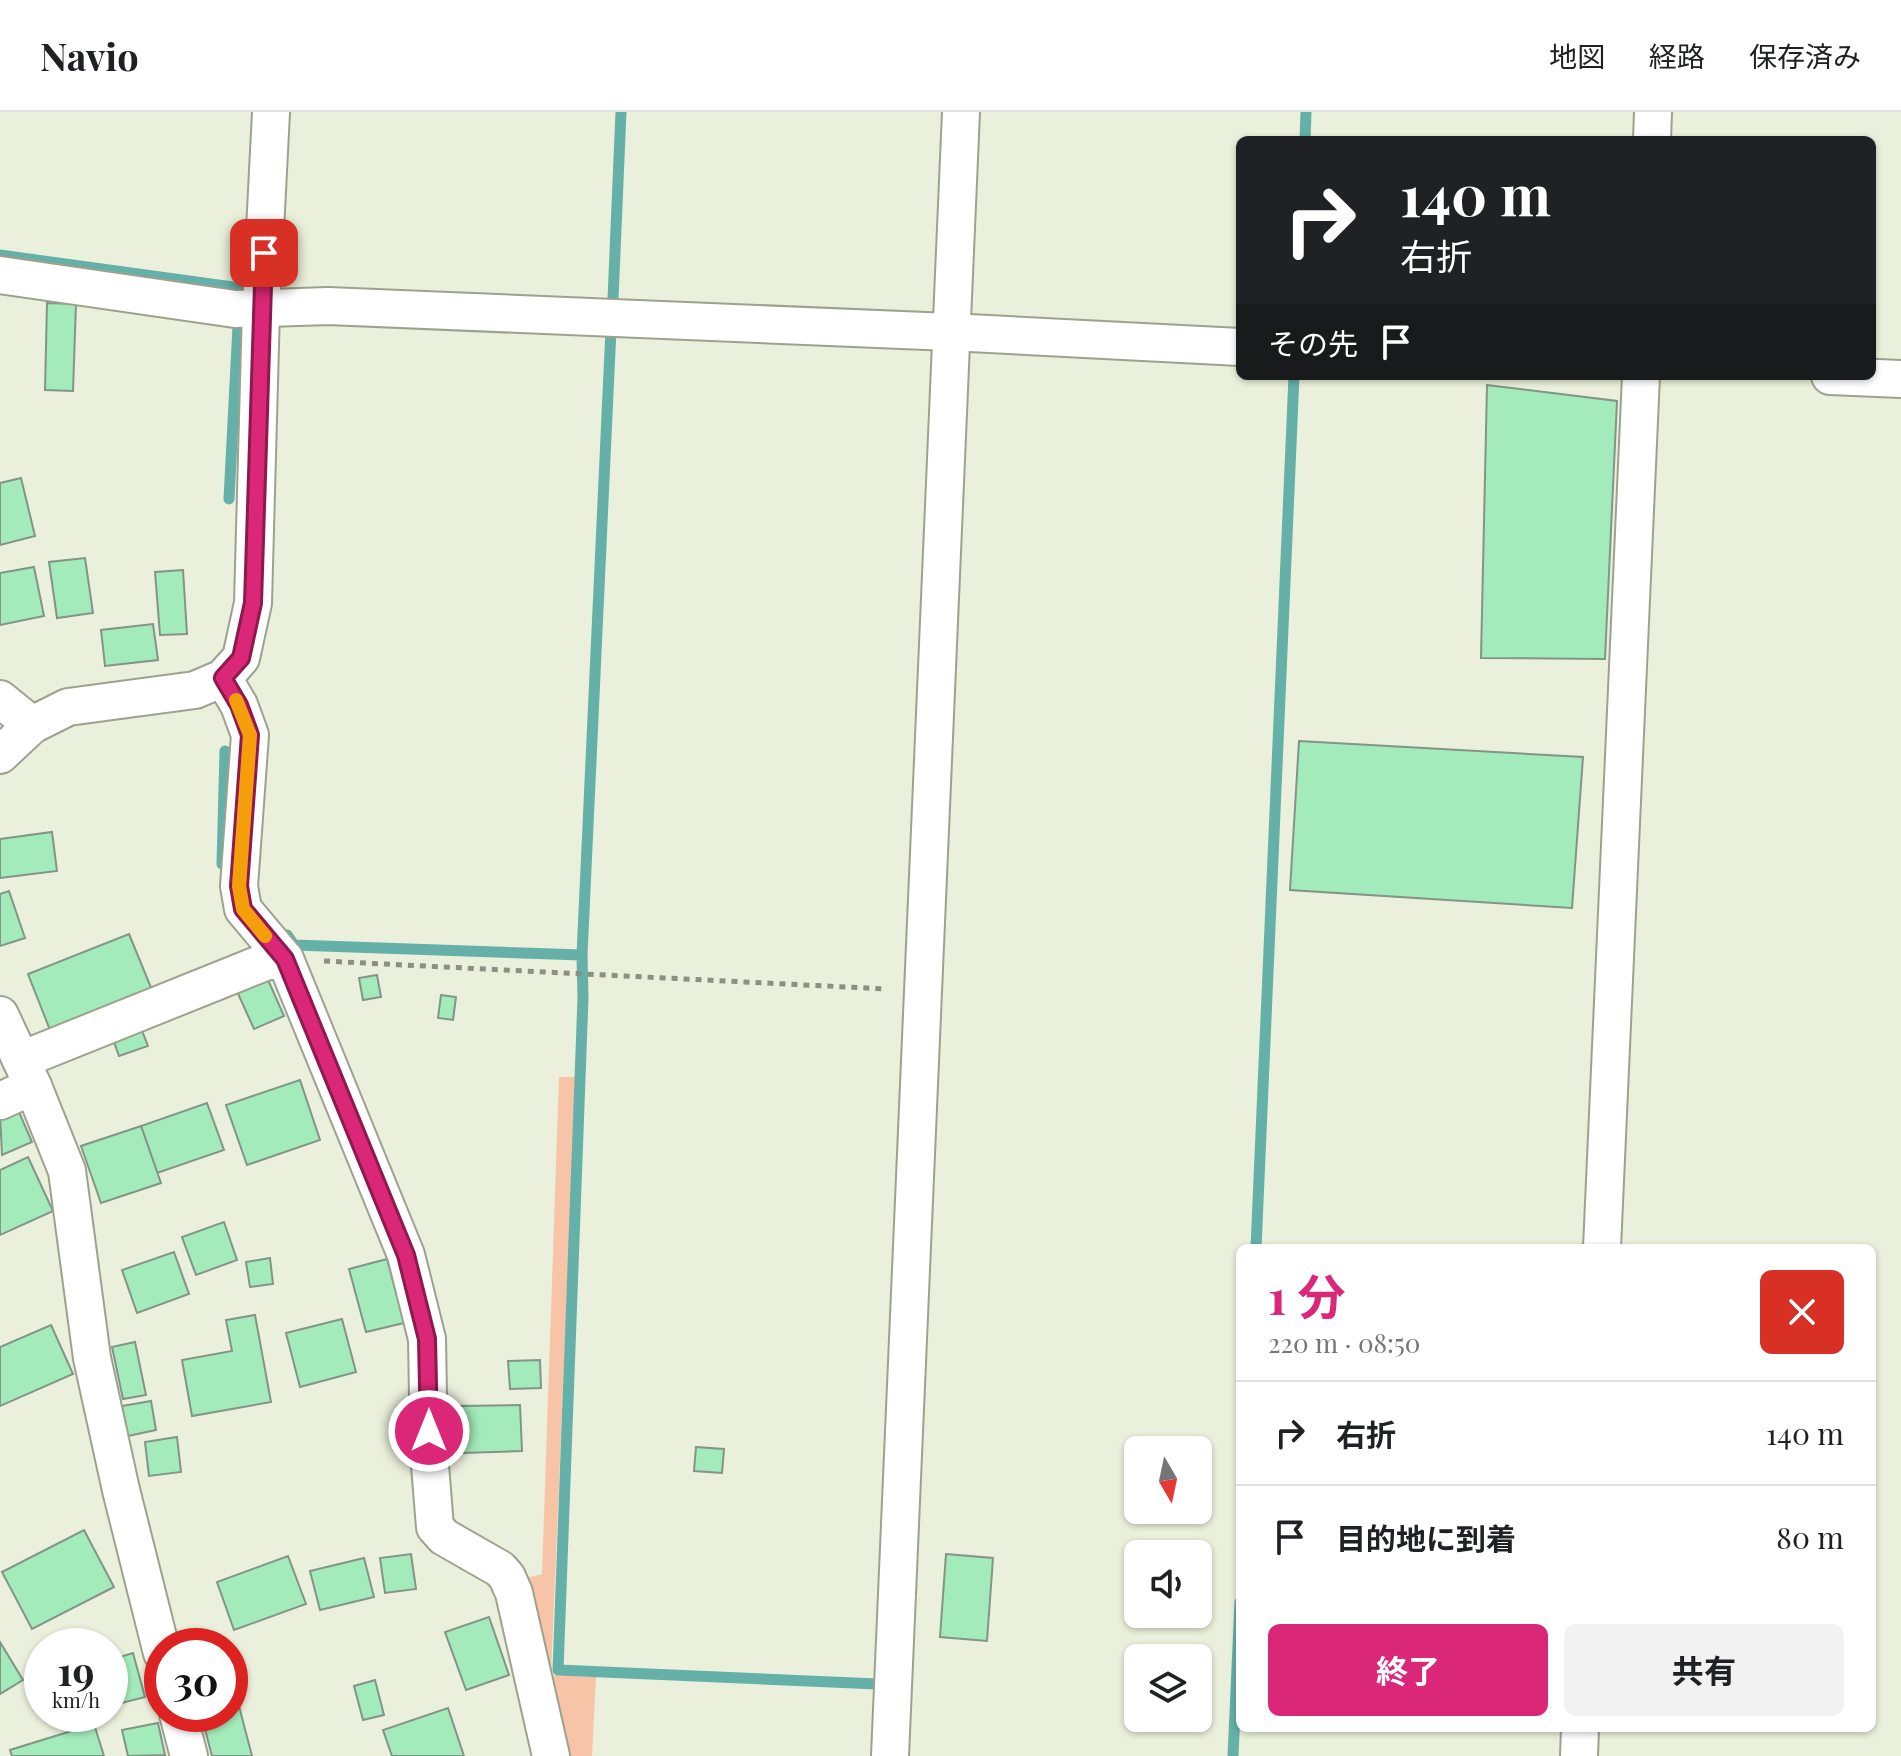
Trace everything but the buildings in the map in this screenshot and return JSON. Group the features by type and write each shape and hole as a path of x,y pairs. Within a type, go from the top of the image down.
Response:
{"street":[{"path":"0,755 32,725 68,707 195,690 223,678 241,658 253,603 261,309 271,112"},
{"path":"890,1756 961,112"},
{"path":"1652,136 1653,112"},
{"path":"0,275 235,309 328,306 1236,347"},
{"path":"1876,378 1901,379"},
{"path":"1602,1244 1641,380"},
{"path":"223,678 239,705 250,735 239,886 243,909 285,959 406,1255 424,1319 429,1362 429,1453 435,1527 444,1537 500,1569 507,1577 514,1593 551,1756"},
{"path":"0,699 32,725"},
{"path":"0,1101 27,1073 265,962 285,959"},
{"path":"0,1015 67,1171 92,1358 156,1628"},
{"path":"183,1732 189,1756"},
{"path":"1579,1756 1580,1732"}],"path":[{"path":"285,959 923,991"}],"shaded area":[{"path":"559,1077 576,1077 551,1675 596,1677 592,1756 566,1756 526,1578 542,1574"}],"waterway":[{"path":"613,299 621,112"},
{"path":"1305,136 1306,112"},
{"path":"0,255 240,288 229,499"},
{"path":"582,955 611,329"},
{"path":"1256,1244 1294,380"},
{"path":"222,864 225,751"},
{"path":"287,935 294,945 582,955 583,998 558,1670 877,1684"},
{"path":"1233,1756 1236,1690"}],"slow traffic":[{"path":"236,700 250,735 239,886 243,909 265,936"}],"route":[{"path":"264,253 253,603 241,658 223,678 239,705 250,735 239,886 243,909 285,959 406,1255 427,1339 429,1431"}]}
